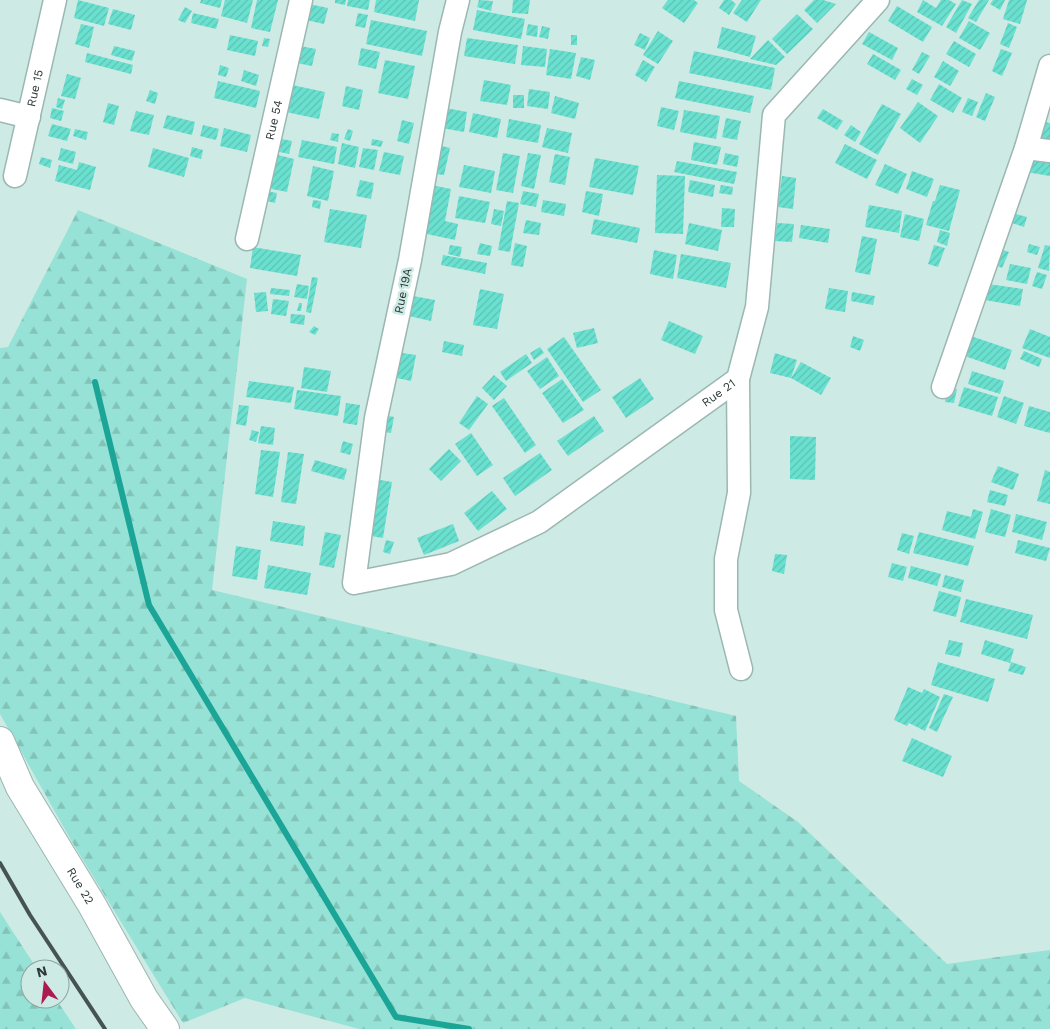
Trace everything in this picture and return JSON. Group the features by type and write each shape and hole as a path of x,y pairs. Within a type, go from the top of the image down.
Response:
{"street":[{"name":"Rue 15","path":"15,176 54,0"},
{"name":"Rue 54","path":"246,239 300,0"},
{"name":"Rue 19A","path":"354,583 376,418 410,260 450,32 458,0"},
{"name":"Rue 21","path":"354,583 452,564 538,522 738,379 756,307 774,115 878,0"},
{"path":"943,387 1026,148 1050,66"},
{"path":"0,110 29,117"},
{"path":"1026,148 1050,151"},
{"path":"738,379 738,493 726,559 726,610 741,669"},
{"name":"Rue 22","path":"0,741 20,787 92,905 144,999 165,1029"}],"green space":[{"path":"78,210 247,279 212,590 736,716 739,781 798,822 947,964 1050,950 1050,1029 359,1029 245,998 183,1023 72,842 0,714 0,348 8,347"},
{"path":"0,912 31,959 20,959 20,1009 63,1009 76,1029 0,1029"}],"building":[{"path":"78,0 109,8 104,26 74,18"},
{"path":"201,0 222,0 220,8 200,3"},
{"path":"225,0 253,0 247,23 221,16"},
{"path":"257,0 278,0 270,32 251,28"},
{"path":"335,0 346,0 345,5 335,3"},
{"path":"348,0 370,0 368,10 347,6"},
{"path":"376,0 419,0 415,21 374,12"},
{"path":"479,0 493,1 491,11 477,7"},
{"path":"513,0 530,0 528,14 512,13"},
{"path":"668,0 694,0 698,3 684,23 662,8"},
{"path":"724,0 731,0 736,4 729,15 719,8"},
{"path":"742,0 761,0 747,22 733,13"},
{"path":"814,0 823,0 836,4 817,23 804,10"},
{"path":"923,0 936,8 941,0 949,0 956,4 942,26 917,12"},
{"path":"962,0 972,4 956,33 946,27"},
{"path":"979,0 989,0 976,22 968,18"},
{"path":"993,0 1005,0 1000,10 990,4"},
{"path":"1009,0 1027,0 1020,24 1003,19"},
{"path":"309,4 328,8 324,24 306,20"},
{"path":"897,6 932,27 923,42 888,21"},
{"path":"185,7 192,11 185,23 178,20"},
{"path":"113,9 135,15 131,30 108,24"},
{"path":"477,10 525,19 521,39 473,30"},
{"path":"193,13 219,19 216,29 191,23"},
{"path":"358,13 368,15 365,28 355,26"},
{"path":"797,14 813,29 787,54 772,39"},
{"path":"371,20 427,31 422,56 366,44"},
{"path":"969,21 990,33 980,50 959,38"},
{"path":"1008,23 1017,27 1009,48 1000,44"},
{"path":"81,24 94,27 89,48 75,44"},
{"path":"528,24 538,26 537,37 526,35"},
{"path":"542,26 550,28 548,39 539,37"},
{"path":"722,27 756,36 750,57 717,48"},
{"path":"658,31 673,41 658,64 643,55"},
{"path":"869,32 898,48 892,60 862,44"},
{"path":"640,33 650,38 645,50 634,45"},
{"path":"230,35 258,41 255,56 227,50"},
{"path":"571,35 577,35 577,45 571,45"},
{"path":"264,38 270,39 268,47 262,46"},
{"path":"467,38 518,45 515,64 464,56"},
{"path":"768,40 785,57 776,65 750,59"},
{"path":"954,41 976,54 969,67 946,54"},
{"path":"114,46 135,51 132,61 111,55"},
{"path":"300,46 316,49 312,66 297,63"},
{"path":"523,46 547,49 545,67 521,65"},
{"path":"361,48 380,52 376,69 358,65"},
{"path":"550,49 576,53 571,79 546,75"},
{"path":"1001,49 1012,53 1002,76 992,71"},
{"path":"694,51 775,68 771,90 689,73"},
{"path":"922,52 930,56 919,74 912,70"},
{"path":"87,53 133,65 131,74 85,62"},
{"path":"873,54 901,70 895,80 867,64"},
{"path":"581,57 595,60 590,80 576,76"},
{"path":"385,60 415,66 408,99 378,93"},
{"path":"643,60 655,67 646,82 635,75"},
{"path":"943,61 959,71 950,86 934,77"},
{"path":"220,65 229,68 226,77 218,75"},
{"path":"244,70 259,75 256,86 241,81"},
{"path":"67,74 81,78 75,99 61,96"},
{"path":"912,79 923,85 917,95 906,89"},
{"path":"484,80 511,85 507,105 480,101"},
{"path":"218,81 260,91 256,108 214,98"},
{"path":"679,81 754,96 750,113 675,98"},
{"path":"939,84 962,98 953,113 930,100"},
{"path":"292,85 325,92 319,119 286,112"},
{"path":"346,86 363,90 359,110 342,106"},
{"path":"529,89 550,92 548,109 527,106"},
{"path":"150,90 158,93 155,104 146,101"},
{"path":"986,93 995,97 985,121 976,117"},
{"path":"513,95 524,95 524,108 513,108"},
{"path":"555,96 579,103 575,119 551,113"},
{"path":"58,98 65,100 62,109 56,107"},
{"path":"968,98 978,102 972,116 962,112"},
{"path":"918,102 938,116 920,143 900,128"},
{"path":"108,103 119,106 114,125 103,122"},
{"path":"882,104 901,114 878,155 859,144"},
{"path":"661,107 679,111 674,130 657,126"},
{"path":"52,108 64,111 61,121 50,118"},
{"path":"446,108 467,112 464,132 442,128"},
{"path":"823,109 843,121 837,130 817,118"},
{"path":"684,110 720,116 716,139 680,132"},
{"path":"136,111 154,115 149,135 130,131"},
{"path":"473,113 501,119 497,138 469,132"},
{"path":"167,115 195,122 192,135 163,128"},
{"path":"726,118 741,121 737,140 722,137"},
{"path":"509,119 541,125 538,143 506,137"},
{"path":"402,120 414,123 409,144 397,141"},
{"path":"1039,121 1050,123 1050,144 1035,141"},
{"path":"52,124 71,129 67,141 48,136"},
{"path":"203,125 219,129 216,140 200,136"},
{"path":"851,125 861,132 855,142 844,135"},
{"path":"224,128 251,135 247,152 220,146"},
{"path":"547,128 572,133 568,153 542,147"},
{"path":"75,129 88,132 86,140 73,136"},
{"path":"348,129 353,131 350,141 344,139"},
{"path":"332,133 339,134 338,142 330,140"},
{"path":"277,138 292,141 289,154 275,151"},
{"path":"372,139 383,141 381,147 371,145"},
{"path":"302,140 337,147 334,164 298,157"},
{"path":"694,142 721,147 717,165 691,160"},
{"path":"342,143 359,147 355,168 338,164"},
{"path":"845,144 877,160 867,179 835,163"},
{"path":"442,146 450,148 444,175 436,174"},
{"path":"192,147 203,150 201,159 190,156"},
{"path":"61,148 76,152 73,164 58,160"},
{"path":"153,148 189,158 184,177 148,167"},
{"path":"363,148 378,150 374,170 359,167"},
{"path":"1030,150 1050,153 1050,176 1026,172"},
{"path":"384,152 404,156 400,175 379,171"},
{"path":"503,153 520,156 513,193 496,190"},
{"path":"528,153 541,155 534,189 521,186"},
{"path":"725,153 739,156 737,167 723,164"},
{"path":"274,154 294,159 287,192 267,188"},
{"path":"555,154 570,157 565,185 549,182"},
{"path":"41,157 52,160 50,168 39,164"},
{"path":"595,158 639,166 633,195 589,187"},
{"path":"677,161 737,172 734,184 674,172"},
{"path":"79,162 96,167 90,190 55,181 59,165 77,170"},
{"path":"885,164 907,174 898,194 875,185"},
{"path":"464,165 495,171 491,193 459,187"},
{"path":"313,166 334,171 328,201 307,196"},
{"path":"912,171 934,179 927,197 906,189"},
{"path":"657,175 685,176 683,234 655,233"},
{"path":"782,176 796,178 793,209 778,207"},
{"path":"360,180 374,183 371,199 356,196"},
{"path":"690,180 715,185 713,197 688,192"},
{"path":"431,185 451,189 445,221 458,224 455,240 422,233"},
{"path":"721,185 733,187 732,195 719,193"},
{"path":"940,185 960,190 949,231 926,225"},
{"path":"265,191 277,193 275,203 263,200"},
{"path":"523,191 539,194 536,207 520,204"},
{"path":"586,191 603,194 599,216 582,212"},
{"path":"459,196 490,202 485,223 455,218"},
{"path":"313,200 321,201 320,209 312,207"},
{"path":"543,200 566,204 564,216 541,212"},
{"path":"507,201 519,203 510,252 498,250"},
{"path":"869,205 902,211 899,233 865,227"},
{"path":"722,208 735,209 734,227 721,227"},
{"path":"330,209 367,215 361,248 324,242"},
{"path":"494,209 504,211 501,226 491,224"},
{"path":"1012,213 1027,217 1024,227 1009,222"},
{"path":"905,214 924,219 919,241 900,237"},
{"path":"594,219 640,228 637,243 591,234"},
{"path":"526,220 541,223 539,235 523,233"},
{"path":"689,223 722,230 718,251 685,244"},
{"path":"777,223 794,224 792,242 775,241"},
{"path":"801,225 830,229 828,243 799,238"},
{"path":"940,230 950,233 947,246 937,242"},
{"path":"862,236 877,239 870,275 855,272"},
{"path":"480,243 492,246 490,256 477,254"},
{"path":"515,243 527,246 523,267 511,265"},
{"path":"1029,244 1040,247 1037,255 1027,252"},
{"path":"450,245 462,247 460,257 448,254"},
{"path":"934,245 945,248 938,267 928,264"},
{"path":"1045,245 1050,246 1049,271 1038,268"},
{"path":"253,247 301,255 297,276 250,268"},
{"path":"997,248 1009,252 1002,268 991,263"},
{"path":"654,250 677,255 673,279 650,274"},
{"path":"681,254 731,263 726,288 677,278"},
{"path":"443,255 487,263 485,274 441,265"},
{"path":"1010,264 1031,268 1027,284 1006,280"},
{"path":"1037,272 1047,275 1042,289 1032,286"},
{"path":"312,277 318,278 311,313 306,312"},
{"path":"297,284 309,286 307,299 294,297"},
{"path":"988,284 1023,289 1020,306 985,300"},
{"path":"271,288 290,290 289,296 270,294"},
{"path":"829,288 848,291 845,312 825,309"},
{"path":"480,289 504,294 497,329 473,325"},
{"path":"266,292 268,311 256,312 254,293"},
{"path":"852,292 875,296 873,305 851,301"},
{"path":"413,296 435,300 431,321 409,316"},
{"path":"273,299 289,301 286,316 271,314"},
{"path":"299,303 302,303 301,311 297,311"},
{"path":"291,314 305,315 304,325 290,323"},
{"path":"669,321 703,336 695,354 661,340"},
{"path":"314,326 319,329 315,335 309,332"},
{"path":"594,328 598,343 577,348 573,333"},
{"path":"1030,329 1050,337 1050,358 1022,348"},
{"path":"968,335 1012,350 1005,370 962,355"},
{"path":"853,336 864,340 860,351 850,347"},
{"path":"564,337 601,390 583,402 547,349"},
{"path":"444,341 464,345 462,356 442,352"},
{"path":"540,347 544,353 534,360 530,353"},
{"path":"1024,351 1042,359 1039,367 1020,359"},
{"path":"402,353 416,355 411,381 397,378"},
{"path":"775,353 797,360 791,378 770,373"},
{"path":"526,354 532,363 506,381 500,372"},
{"path":"547,357 559,376 540,389 527,371"},
{"path":"801,362 831,378 821,395 791,378"},
{"path":"304,367 331,371 327,392 301,388"},
{"path":"972,371 1004,381 1000,394 968,384"},
{"path":"494,375 507,386 494,400 482,388"},
{"path":"640,378 654,399 626,418 612,397"},
{"path":"562,379 584,410 563,423 542,393"},
{"path":"249,381 294,387 291,403 246,397"},
{"path":"964,387 998,397 992,416 958,406"},
{"path":"947,388 957,389 954,403 945,402"},
{"path":"297,390 341,396 338,416 294,409"},
{"path":"477,396 488,404 469,430 459,423"},
{"path":"1004,396 1024,403 1016,424 997,417"},
{"path":"504,398 536,445 525,453 492,406"},
{"path":"346,403 360,405 357,425 343,423"},
{"path":"239,405 249,406 246,426 236,424"},
{"path":"1029,406 1050,412 1050,433 1024,426"},
{"path":"384,415 394,417 391,433 382,432"},
{"path":"594,416 604,431 568,456 557,441"},
{"path":"261,426 275,428 273,445 258,443"},
{"path":"252,430 259,432 256,442 249,440"},
{"path":"471,433 493,465 477,476 455,444"},
{"path":"790,436 816,437 815,480 790,479"},
{"path":"343,441 353,444 350,455 340,452"},
{"path":"449,449 461,461 441,481 429,469"},
{"path":"261,450 280,452 273,497 255,494"},
{"path":"288,452 304,454 296,504 281,502"},
{"path":"540,453 552,470 515,496 503,478"},
{"path":"315,460 347,469 344,480 311,471"},
{"path":"998,466 1019,474 1013,490 991,482"},
{"path":"1045,470 1050,472 1050,504 1037,501"},
{"path":"374,479 392,482 383,538 371,536 378,492 372,492"},
{"path":"990,490 1008,495 1005,506 987,502"},
{"path":"492,491 507,509 478,531 464,513"},
{"path":"973,509 983,512 975,539 942,530 947,511 971,517"},
{"path":"991,509 1011,515 1005,537 985,532"},
{"path":"1016,514 1047,522 1042,540 1012,532"},
{"path":"273,521 305,526 303,546 270,541"},
{"path":"453,524 459,541 424,555 417,538"},
{"path":"325,532 341,535 334,568 319,565"},
{"path":"919,532 974,546 968,566 913,553"},
{"path":"902,533 914,536 909,554 897,550"},
{"path":"386,540 394,542 390,554 383,552"},
{"path":"1018,540 1050,548 1046,561 1015,553"},
{"path":"236,546 261,550 257,580 232,576"},
{"path":"775,554 787,555 784,574 772,571"},
{"path":"892,563 907,567 903,581 888,577"},
{"path":"268,565 311,573 307,595 264,588"},
{"path":"911,566 941,574 937,586 908,578"},
{"path":"945,575 964,580 961,592 942,587"},
{"path":"939,591 961,597 956,617 933,611"},
{"path":"966,599 1033,615 1027,639 960,622"},
{"path":"949,640 963,643 960,657 945,654"},
{"path":"985,640 1014,649 1010,663 981,654"},
{"path":"938,662 995,679 988,702 931,685"},
{"path":"1011,662 1026,667 1023,675 1008,671"},
{"path":"908,687 922,693 924,689 940,697 925,731 909,723 907,726 894,720"},
{"path":"944,694 953,697 937,732 929,728"},
{"path":"912,738 952,756 943,777 902,761"}],"waterway":[{"path":"95,382 149,605 396,1017 469,1029"}],"railway":[{"path":"0,863 30,915 105,1029"}]}
